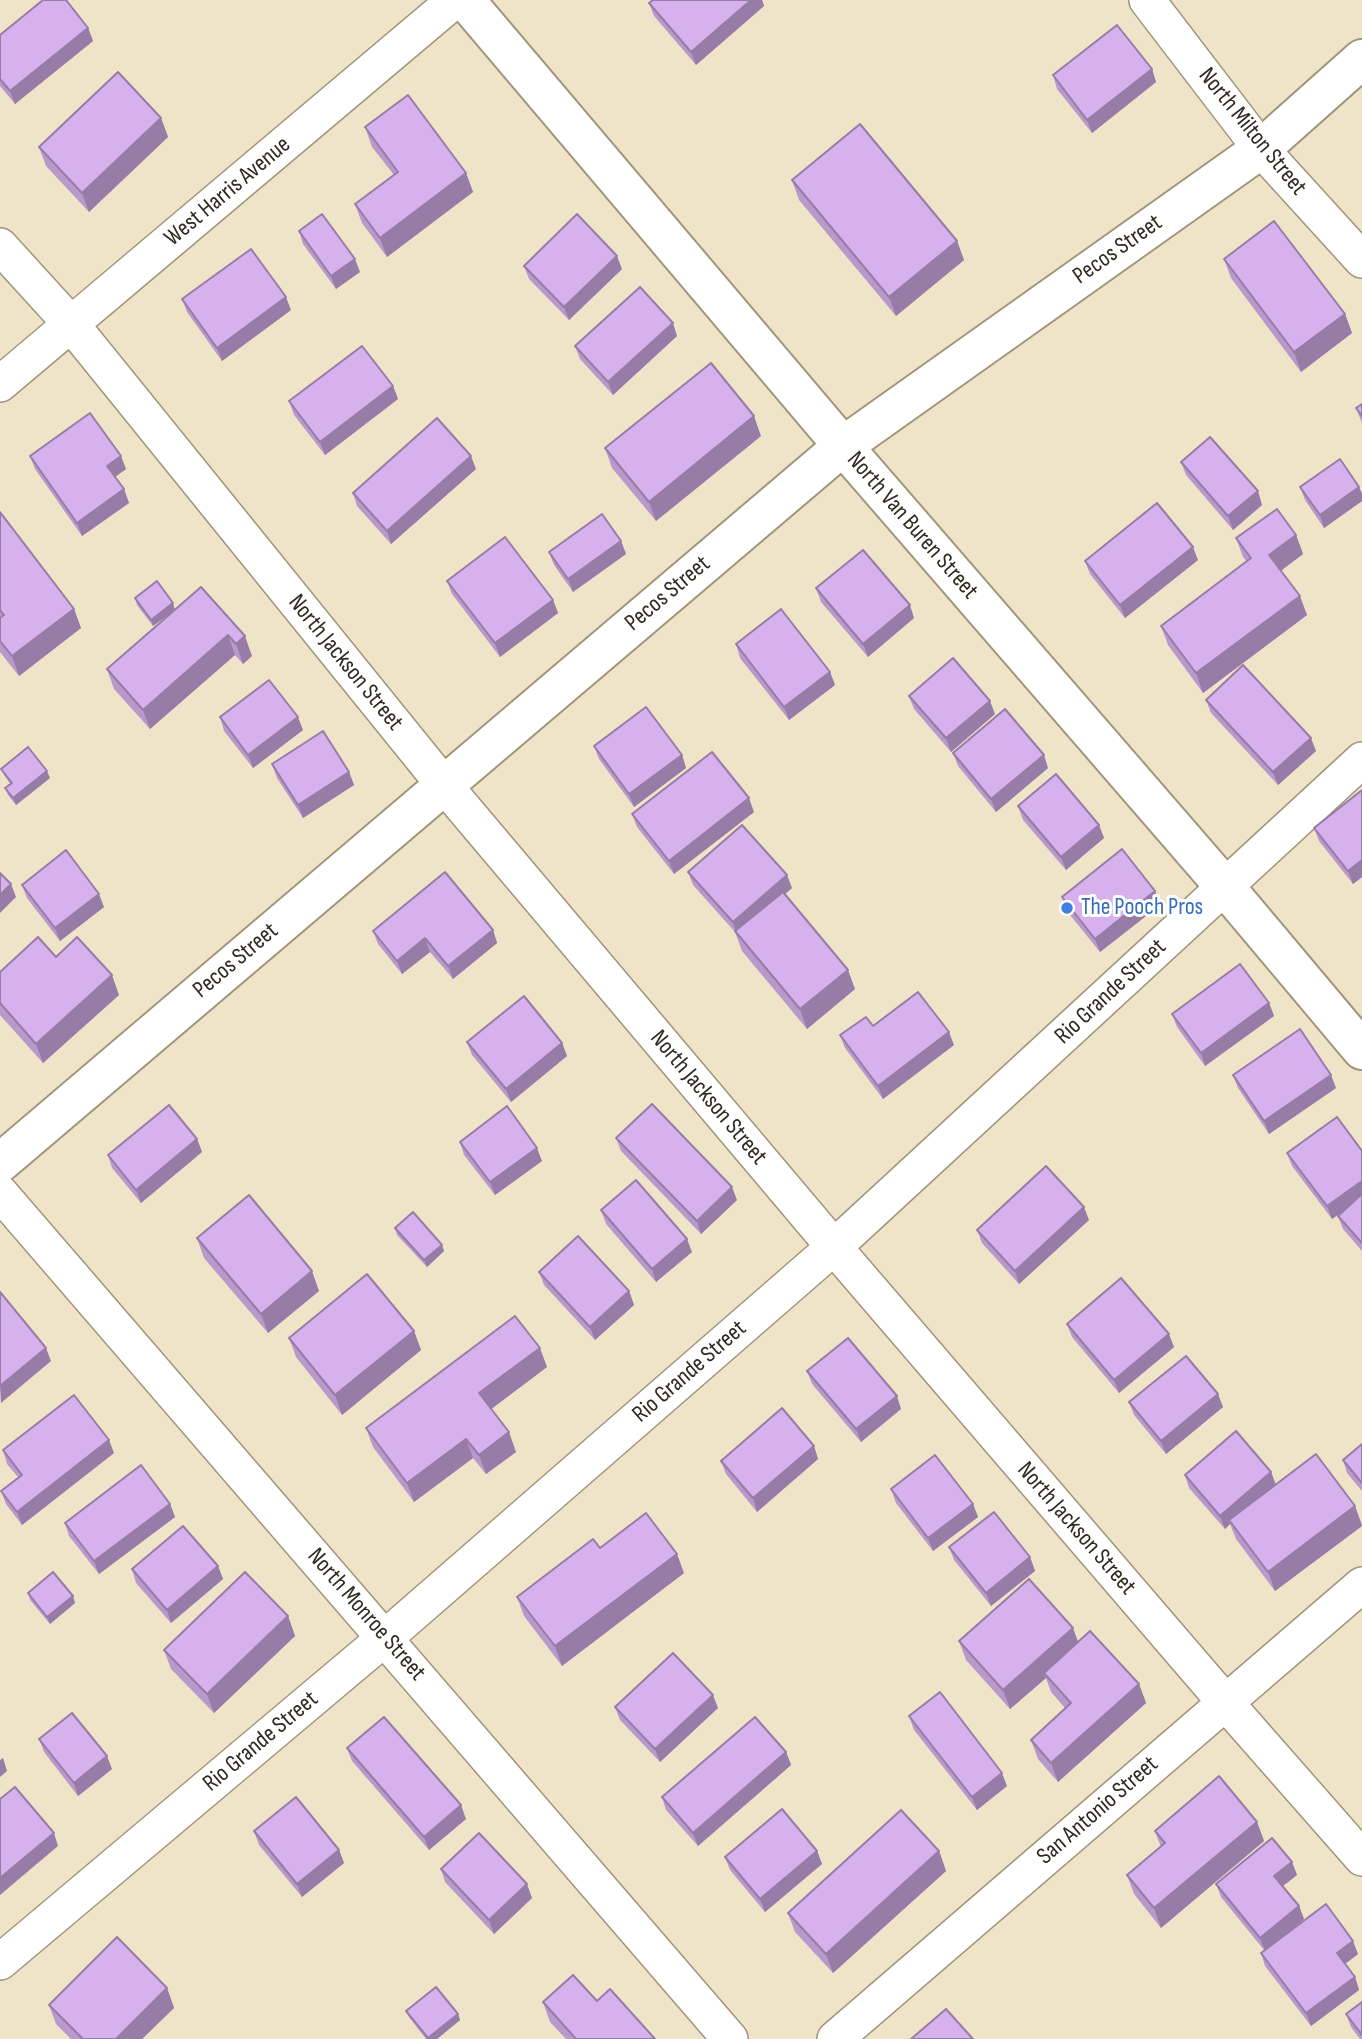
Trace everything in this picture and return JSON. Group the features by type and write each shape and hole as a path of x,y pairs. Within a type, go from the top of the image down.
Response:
{"street":[{"name":"West Harris Avenue","path":"0,384 455,0"},
{"name":"North Van Buren Street","path":"465,0 843,446 1225,887 1362,1050"},
{"name":"North Milton Street","path":"1147,0 1261,149 1362,260"},
{"name":"Pecos Street","path":"0,1163 843,446 1261,149 1362,59"},
{"name":"North Jackson Street","path":"0,246 71,324 444,785 834,1247 1362,1858"},
{"name":"Rio Grande Street","path":"0,1962 386,1637 834,1247 1362,760"},
{"name":"North Monroe Street","path":"0,1193 386,1637 730,2039"},
{"name":"San Antonio Street","path":"835,2039 1362,1585"}],"building":[{"path":"43,0 66,0 88,28 10,91 0,79 0,35"},
{"path":"653,0 751,0 691,52 649,3"},
{"path":"1117,25 1152,69 1087,120 1053,75"},
{"path":"118,72 161,118 82,193 39,147"},
{"path":"408,95 466,173 380,238 355,204 398,172 365,127"},
{"path":"860,124 957,241 889,297 792,180"},
{"path":"322,214 355,259 331,276 299,231"},
{"path":"577,214 617,256 564,307 524,266"},
{"path":"1274,221 1345,314 1294,352 1224,259"},
{"path":"251,249 286,297 217,348 182,299"},
{"path":"640,287 673,323 608,382 575,346"},
{"path":"362,346 393,386 320,442 289,401"},
{"path":"711,363 754,416 649,502 605,448"},
{"path":"1362,404 1362,416 1356,408"},
{"path":"90,413 121,456 107,466 124,489 77,523 30,456"},
{"path":"437,418 471,456 387,531 353,493"},
{"path":"1210,437 1258,491 1228,516 1181,462"},
{"path":"1340,459 1359,487 1320,515 1300,487"},
{"path":"1157,503 1193,547 1120,605 1085,561"},
{"path":"1277,509 1296,535 1269,555 1300,596 1196,673 1161,626 1251,558 1236,538"},
{"path":"0,512 74,609 12,656 0,641 0,618 4,615 0,610"},
{"path":"602,514 621,541 568,579 549,552"},
{"path":"505,537 553,600 495,643 447,581"},
{"path":"863,550 910,605 863,644 816,588"},
{"path":"157,581 173,603 151,620 135,598"},
{"path":"201,587 245,636 236,644 228,635 143,710 107,669"},
{"path":"781,609 830,672 784,707 736,644"},
{"path":"953,658 990,701 946,738 909,696"},
{"path":"1243,665 1311,738 1273,772 1206,700"},
{"path":"269,680 298,717 248,755 220,717"},
{"path":"646,707 682,755 629,794 594,746"},
{"path":"1005,709 1044,755 991,799 953,753"},
{"path":"323,731 349,772 298,805 272,764"},
{"path":"28,747 47,771 13,798 5,788 12,783 1,769"},
{"path":"712,752 749,798 669,861 632,814"},
{"path":"1056,774 1099,825 1061,857 1018,806"},
{"path":"1362,790 1362,860 1348,871 1314,828"},
{"path":"742,825 787,875 733,922 688,872"},
{"path":"1122,849 1155,891 1095,939 1062,897"},
{"path":"66,850 99,894 55,928 22,885"},
{"path":"445,872 493,930 448,966 425,938 397,961 373,931"},
{"path":"0,873 11,884 0,895"},
{"path":"783,892 848,970 800,1009 735,931"},
{"path":"38,937 56,957 77,937 112,975 36,1044 0,1003 0,972"},
{"path":"1240,964 1269,1003 1201,1053 1172,1014"},
{"path":"918,992 949,1032 878,1086 840,1035 866,1017 873,1026"},
{"path":"524,996 562,1043 506,1089 467,1042"},
{"path":"1300,1029 1331,1075 1264,1121 1233,1075"},
{"path":"652,1104 732,1187 697,1221 616,1138"},
{"path":"169,1105 197,1139 136,1190 108,1155"},
{"path":"507,1106 537,1148 490,1182 460,1142"},
{"path":"1337,1117 1362,1151 1362,1181 1327,1206 1287,1153"},
{"path":"1046,1166 1084,1207 1015,1271 977,1230"},
{"path":"636,1180 687,1239 652,1269 601,1210"},
{"path":"1362,1194 1362,1243 1338,1216"},
{"path":"249,1195 312,1271 261,1314 197,1238"},
{"path":"413,1212 442,1245 424,1260 395,1228"},
{"path":"578,1236 629,1291 590,1327 539,1272"},
{"path":"367,1274 414,1331 335,1395 289,1338"},
{"path":"1121,1278 1169,1334 1114,1380 1067,1324"},
{"path":"0,1292 46,1348 0,1386"},
{"path":"515,1316 540,1348 479,1393 509,1432 479,1455 466,1439 407,1483 366,1428"},
{"path":"848,1338 897,1396 856,1429 807,1371"},
{"path":"1186,1356 1218,1394 1161,1441 1129,1402"},
{"path":"74,1395 109,1440 17,1512 1,1491 22,1475 3,1450"},
{"path":"782,1408 814,1446 753,1498 721,1461"},
{"path":"1236,1431 1271,1472 1220,1516 1185,1475"},
{"path":"1362,1444 1362,1483 1343,1460"},
{"path":"1316,1454 1355,1506 1268,1572 1229,1520"},
{"path":"935,1455 973,1504 928,1538 891,1489"},
{"path":"141,1465 170,1504 94,1561 65,1523"},
{"path":"994,1512 1030,1557 986,1593 949,1547"},
{"path":"646,1513 677,1554 555,1646 517,1597 593,1539 600,1548"},
{"path":"183,1526 218,1566 167,1610 132,1569"},
{"path":"53,1572 73,1596 47,1617 28,1593"},
{"path":"245,1572 288,1616 207,1694 164,1650"},
{"path":"1029,1579 1073,1628 1003,1690 959,1641"},
{"path":"1090,1631 1139,1684 1051,1763 1031,1740 1071,1703 1044,1673"},
{"path":"673,1653 713,1695 655,1749 615,1707"},
{"path":"940,1692 1002,1773 972,1797 909,1716"},
{"path":"72,1713 107,1756 74,1783 39,1739"},
{"path":"384,1717 461,1805 424,1837 347,1748"},
{"path":"755,1717 786,1752 693,1833 662,1797"},
{"path":"1219,1776 1257,1822 1154,1908 1127,1875 1165,1843 1155,1831"},
{"path":"15,1787 54,1833 0,1878 0,1799"},
{"path":"296,1797 339,1850 297,1884 254,1831"},
{"path":"782,1809 817,1851 760,1899 725,1857"},
{"path":"901,1810 939,1851 826,1954 788,1913"},
{"path":"479,1833 527,1884 489,1920 441,1869"},
{"path":"1272,1838 1292,1862 1274,1876 1299,1906 1260,1938 1216,1884"},
{"path":"1326,1904 1353,1941 1337,1953 1355,1977 1306,2013 1261,1953"},
{"path":"117,1937 167,1988 116,2039 83,2039 49,2005"},
{"path":"573,1975 597,2001 610,1989 655,2039 576,2039 543,2002"},
{"path":"436,1987 458,2014 428,2038 406,2011"},
{"path":"1362,2002 1362,2035 1346,2014"},
{"path":"946,2009 973,2039 911,2039"}],"place":[{"name":"The Pooch Pros","path":"1067,908"}]}
